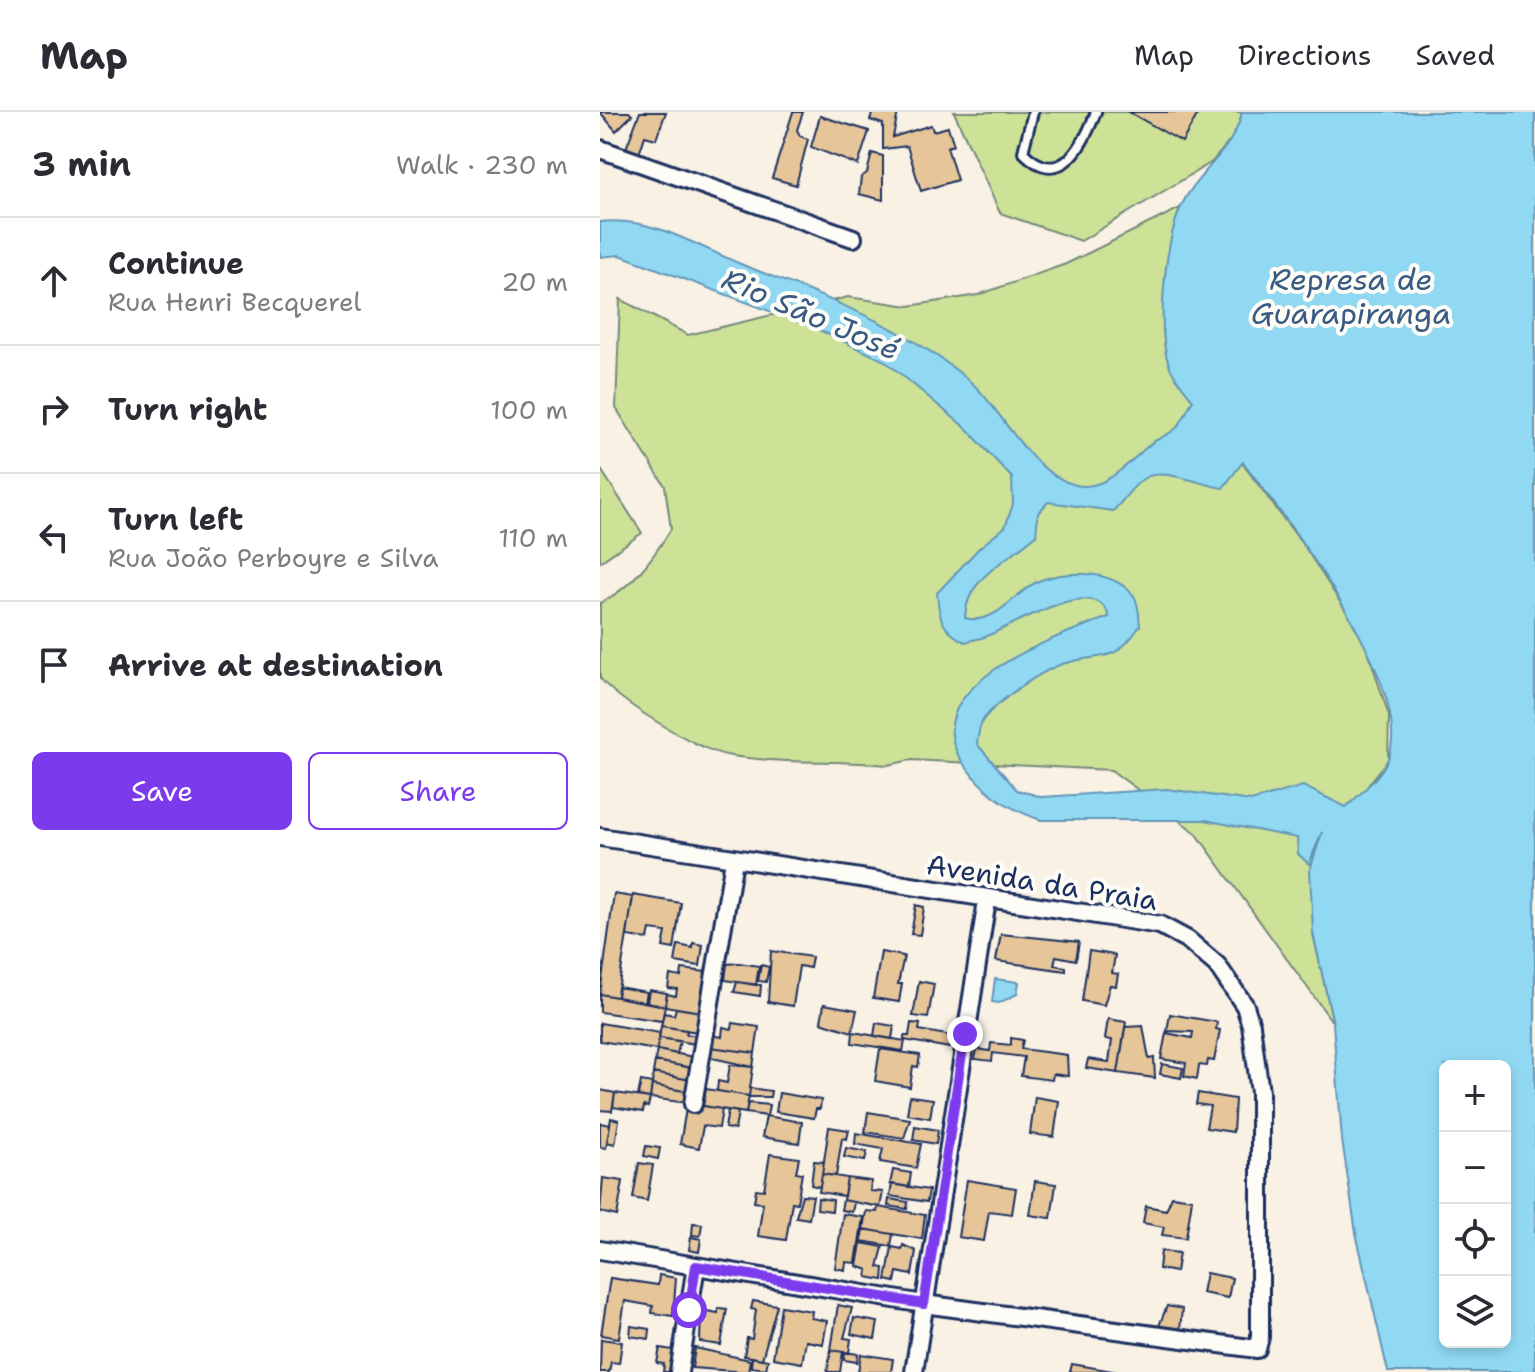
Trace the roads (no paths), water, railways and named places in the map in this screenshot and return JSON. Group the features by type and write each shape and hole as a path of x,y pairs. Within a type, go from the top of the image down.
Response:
{"street":[{"path":"600,149 853,238"},
{"name":"Avenida da Praia","path":"600,837 1169,928 1217,965 1233,985 1251,1025 1260,1092 1262,1303 1257,1349 924,1304"},
{"path":"693,1104 734,860"},
{"path":"914,1372 987,900"},
{"path":"600,1250 924,1304"},
{"path":"679,1372 696,1266"}],"lane":[{"path":"1033,112 1023,152 1032,162 1048,166 1062,164 1080,151 1096,112"}],"water":[{"name":"Represa de Guarapiranga","path":"1242,112 1535,112 1535,1372 1388,1372 1356,1233 1342,1140 1333,1023 1313,933 1310,870 1322,832 1309,864 1298,854 1297,838 1205,820 1041,820 1007,805 988,791 963,763 952,735 956,710 972,688 997,668 1026,651 1109,617 1101,604 1088,599 1051,607 994,633 965,642 946,628 940,616 937,593 979,548 1005,527 1013,504 1012,478 967,429 885,361 815,328 620,255 600,257 600,222 638,224 673,234 863,314 947,363 973,384 1045,469 1060,479 1087,486 1108,479 1153,442 1177,428 1193,400 1174,375 1165,349 1163,309 1166,264 1180,209 1195,184 1231,138","holes":["1243,462 1316,562 1367,650 1384,692 1392,730 1383,768 1346,807 1303,786 1251,801 1167,789 1042,797 1017,790 977,744 983,720 1009,695 1056,666 1115,652 1140,626 1134,596 1115,581 1091,574 1041,580 997,612 987,617 965,618 967,604 981,580 1036,535 1038,513 1048,502 1113,511 1143,479 1160,474 1170,475 1223,488"]},
{"path":"995,979 1019,982 1017,994 999,1003 992,1002"}],"water label":[{"name":"Rio São José","path":"811,314"}]}
